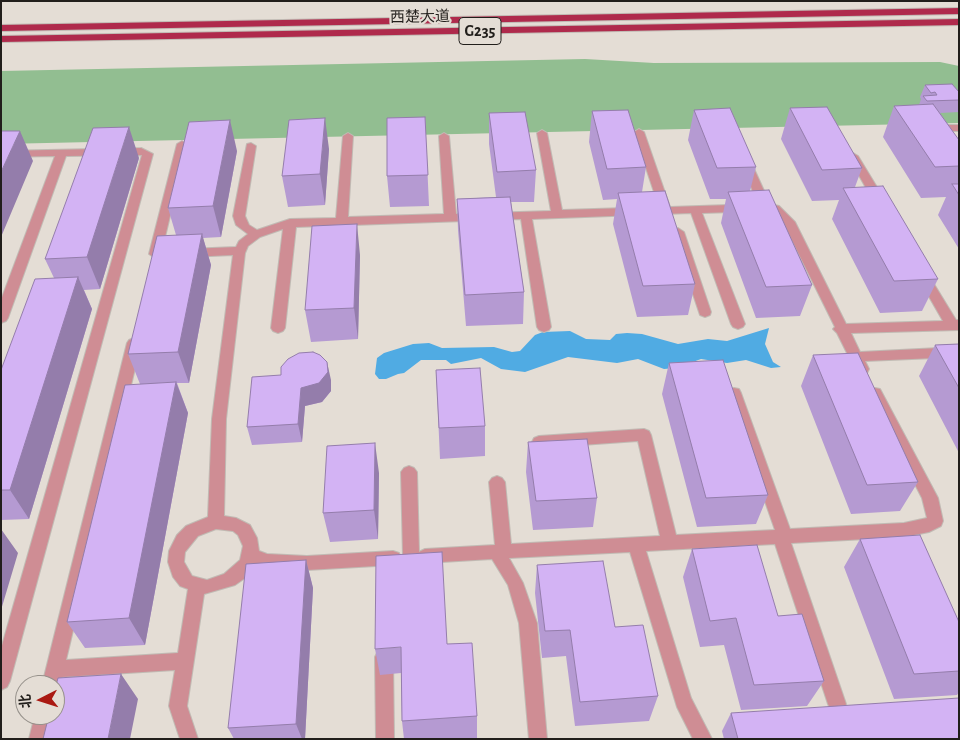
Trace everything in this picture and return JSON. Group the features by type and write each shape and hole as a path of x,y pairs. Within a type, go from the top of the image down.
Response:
{"highway":[{"name":"西楚大道","path":"1,28 959,11"},
{"name":"西楚大道","path":"1,40 959,22"}],"lane":[{"path":"959,128 936,128 959,160"},
{"path":"639,132 705,312"},
{"path":"542,133 558,214"},
{"path":"342,221 348,136"},
{"path":"444,136 450,217"},
{"path":"182,144 161,257 240,251"},
{"path":"847,145 887,214"},
{"path":"251,146 239,216 240,222 245,228 256,234"},
{"path":"1,154 141,151 148,154 1,680"},
{"path":"1,318 5,299 62,153"},
{"path":"743,155 765,207"},
{"path":"216,522 219,419 240,251 244,244 256,234 290,223 765,207 775,209 788,222 840,329 930,498 935,521 929,525 914,529 307,563 267,561 250,556"},
{"path":"695,209 738,324"},
{"path":"526,215 544,327"},
{"path":"278,328 290,223"},
{"path":"917,265 956,325"},
{"path":"840,329 956,325"},
{"path":"53,675 136,332"},
{"path":"855,357 959,352"},
{"path":"734,393 837,704"},
{"path":"539,442 644,436 670,543"},
{"path":"409,472 411,557"},
{"path":"497,482 500,552 515,583 528,623 538,739"},
{"path":"216,522 236,525 244,530 251,546 250,556 239,574 229,580 207,586 196,586 186,580 179,572 176,562 177,551 183,540 203,525 216,522"},
{"path":"914,529 922,546"},
{"path":"636,545 683,701 703,739"},
{"path":"381,559 382,579"},
{"path":"189,739 178,706 196,586"},
{"path":"383,639 385,739"},
{"path":"65,676 185,661"},
{"path":"38,739 42,725"}],"green space":[{"path":"585,59 654,63 940,62 959,66 959,123 1,144 1,71"}],"water":[{"path":"769,328 765,344 773,362 781,367 771,368 746,360 727,363 701,359 676,368 664,369 638,359 617,363 568,357 525,372 501,369 481,358 451,364 446,360 421,360 404,373 386,379 379,379 375,374 377,358 384,353 413,344 429,343 442,348 494,347 512,352 520,351 535,335 543,332 570,331 586,339 610,340 616,334 642,334 678,344 708,339 727,341"}],"building":[{"path":"952,84 959,92 959,100 927,101 923,96 937,95 935,92 931,93 925,85"},
{"path":"933,104 959,140 959,166 935,167 894,106"},
{"path":"827,107 862,168 822,170 790,108"},
{"path":"730,108 756,167 717,168 694,110"},
{"path":"628,110 646,167 607,169 592,111"},
{"path":"525,112 536,170 497,172 489,113"},
{"path":"425,117 428,175 387,176 387,118"},
{"path":"325,118 320,174 282,176 289,120"},
{"path":"230,120 213,206 168,208 189,122"},
{"path":"129,127 87,257 45,259 93,128"},
{"path":"1,131 20,131 1,172"},
{"path":"952,184 959,184 959,195"},
{"path":"883,186 938,279 894,281 843,188"},
{"path":"769,190 812,285 766,287 728,192"},
{"path":"665,191 695,284 643,286 618,193"},
{"path":"510,197 524,292 465,295 457,199"},
{"path":"357,224 354,308 305,310 312,226"},
{"path":"202,234 178,352 128,354 157,236"},
{"path":"78,277 10,490 1,490 1,370 35,279"},
{"path":"959,344 959,388 935,345"},
{"path":"313,352 320,355 327,362 328,372 319,383 301,388 298,424 247,427 252,377 281,375 281,367 288,359 299,353"},
{"path":"858,353 918,482 867,485 813,355"},
{"path":"723,360 768,495 706,498 669,363"},
{"path":"480,368 485,426 439,428 436,370"},
{"path":"176,382 129,618 67,622 125,385"},
{"path":"587,439 597,498 536,501 528,442"},
{"path":"375,443 374,510 323,513 327,446"},
{"path":"920,535 959,622 959,671 914,674 860,539"},
{"path":"757,545 778,616 802,614 824,681 754,685 736,618 710,621 692,549"},
{"path":"442,552 447,644 472,643 477,716 402,721 401,647 375,649 376,556"},
{"path":"306,560 296,724 228,728 246,564"},
{"path":"603,561 615,627 643,625 658,696 580,702 570,630 545,631 537,565"},
{"path":"121,674 108,739 43,739 46,725 65,725 65,678"},
{"path":"959,698 959,739 738,739 731,713"}]}
